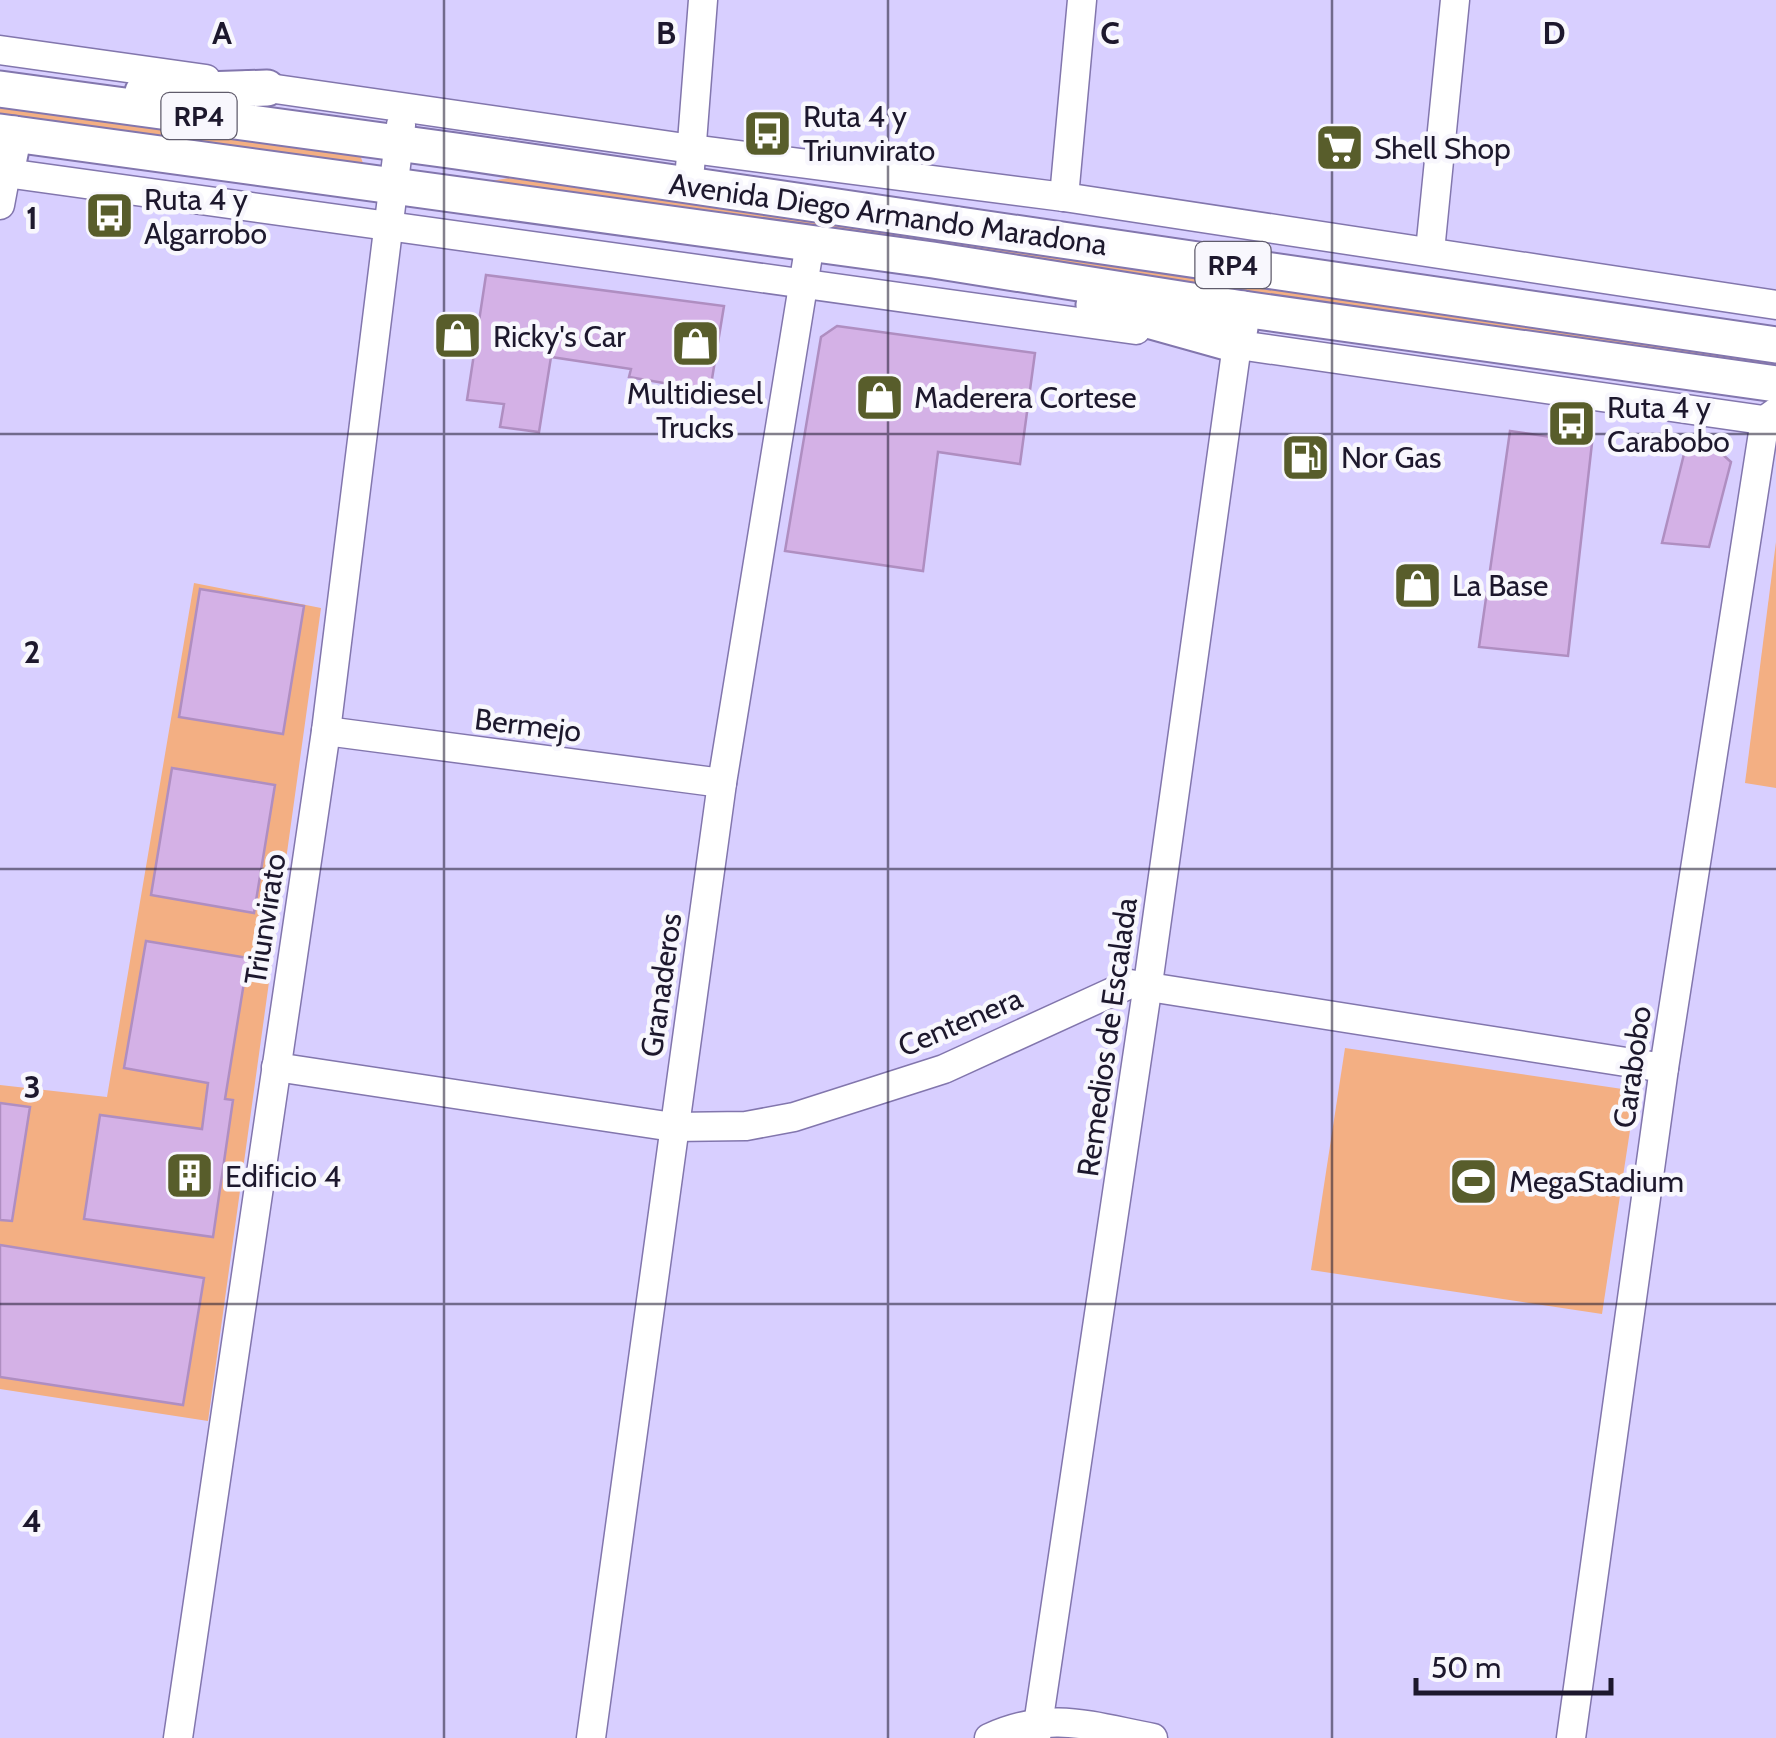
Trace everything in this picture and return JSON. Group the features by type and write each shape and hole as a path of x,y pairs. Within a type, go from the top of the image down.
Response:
{"main road":[{"name":"Avenida Diego Armando Maradona","path":"0,88 1776,345"},
{"path":"44,95 267,88"},
{"path":"2,183 7,133"},
{"name":"Avenida Diego Armando Maradona","path":"7,133 933,260 1243,309 1776,384"},
{"path":"746,234 752,194"},
{"path":"933,260 1237,345 1243,309"}],"street":[{"path":"689,185 704,0"},
{"path":"1064,197 1082,0"},
{"path":"1430,252 1455,0"},
{"name":"Avenida Diego Armando Maradona","path":"0,50 402,109 1064,197 1776,305"},
{"name":"Triunvirato","path":"178,1738 326,731 402,109"},
{"path":"2,183 390,224 1772,418"},
{"name":"Granaderos","path":"591,1738 722,783 810,243"},
{"name":"Remedios de Escalada","path":"1037,1730 1148,984 1237,345"},
{"name":"Carabobo","path":"1571,1738 1664,1068 1772,418"},
{"name":"Bermejo","path":"326,731 722,783"},
{"name":"Centenera","path":"276,1067 674,1126 746,1126 794,1117 944,1069 1089,1000 1130,984 1148,984 1664,1068"},
{"path":"989,1738 1017,1725 1037,1730 1070,1722 1153,1738"}],"shaded area":[{"path":"0,103 360,155 363,163 358,167 0,114"},
{"path":"509,178 1776,359 1776,366 473,184"},
{"path":"1776,542 1776,788 1745,783"},
{"path":"194,583 321,608 208,1421 0,1389 0,1085 107,1097"},
{"name":"MegaStadium","path":"1345,1048 1636,1091 1602,1314 1311,1270"}],"building":[{"path":"486,275 724,306 710,391 629,377 631,369 551,357 539,432 500,427 504,404 467,400"},
{"name":"Maderera Cortese","path":"837,326 1035,353 1020,464 938,452 923,571 785,551 821,337"},
{"path":"1510,431 1592,443 1568,656 1479,647"},
{"path":"1685,450 1720,452 1731,462 1709,547 1662,543"},
{"path":"200,589 304,606 283,734 179,717"},
{"path":"172,768 275,785 254,913 151,895"},
{"path":"146,941 248,958 225,1099 233,1100 213,1237 84,1219 100,1115 202,1129 208,1083 124,1068"},
{"path":"0,1103 30,1107 12,1221 0,1220"},
{"path":"0,1245 204,1278 183,1405 0,1377"}],"place":[{"name":"Ruta 4 y Triunvirato","path":"768,133"},
{"name":"Shell Shop","path":"1339,148"},
{"name":"Ruta 4 y Algarrobo","path":"109,216"},
{"name":"Ricky's Car","path":"458,336"},
{"name":"Multidiesel Trucks","path":"695,344"},
{"name":"Maderera Cortese","path":"879,397"},
{"name":"Ruta 4 y Carabobo","path":"1572,424"},
{"name":"Nor Gas","path":"1306,457"},
{"name":"La Base","path":"1417,585"},
{"name":"Edificio 4","path":"190,1176"},
{"name":"MegaStadium","path":"1474,1181"}]}
